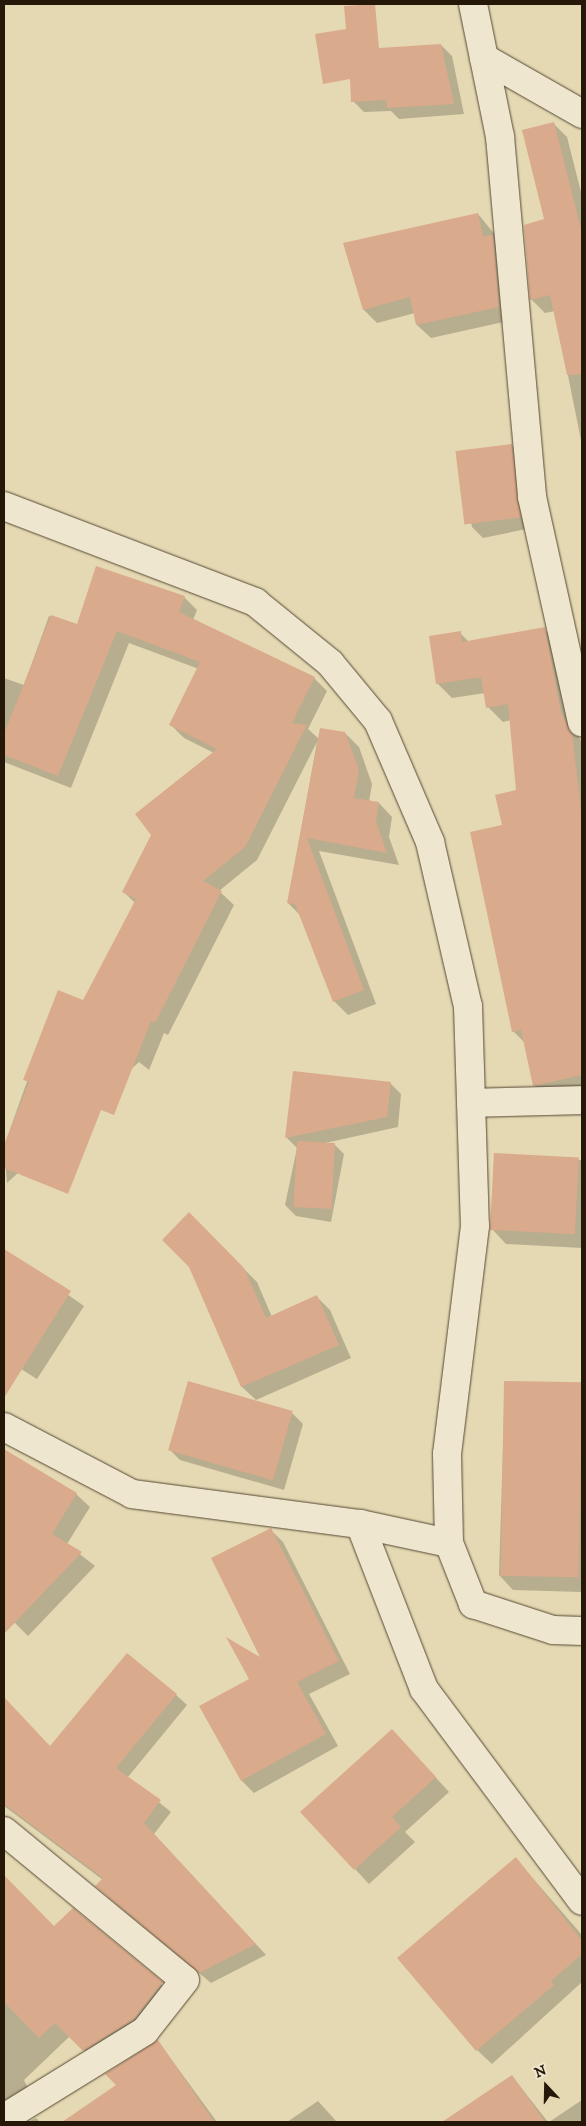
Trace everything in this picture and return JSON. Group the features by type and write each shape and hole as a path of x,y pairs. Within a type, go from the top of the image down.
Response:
{"street":[{"path":"473,4 500,137 532,497 582,723"},
{"path":"484,58 582,114"},
{"path":"4,506 255,602 330,663 378,721 430,842 468,1006 475,1226 448,1454 449,1543 473,1604 553,1630 582,1631"},
{"path":"471,1103 582,1100"},
{"path":"4,1427 132,1494 360,1524 449,1543"},
{"path":"360,1524 424,1689 582,1901"},
{"path":"4,1831 185,1980 145,2031 4,2118"}],"building":[{"path":"375,4 379,48 441,44 454,104 387,108 386,100 351,102 350,79 323,84 315,34 346,29 344,6"},
{"path":"554,122 582,233 582,374 567,375 550,295 530,300 524,225 544,219 522,130"},
{"path":"478,213 483,237 493,234 499,307 416,325 410,297 363,310 343,243"},
{"path":"512,444 521,517 464,524 455,451"},
{"path":"96,566 185,596 179,612 315,677 292,723 307,725 245,847 203,881 222,891 155,1023 151,1021 114,1115 101,1110 68,1194 4,1168 4,1145 29,1082 23,1080 58,990 83,1000 136,899 122,892 151,835 135,814 217,749 169,725 200,662 117,631 58,776 4,755 4,734 51,615 77,624"},
{"path":"545,627 561,713 572,734 582,818 582,1075 533,1086 521,1030 512,1032 470,832 502,825 495,795 516,790 508,704 486,708 481,677 436,684 429,636 461,631 462,642"},
{"path":"320,728 345,732 359,770 354,798 379,802 376,822 387,853 307,838 364,990 333,1002 295,904 287,903"},
{"path":"293,1071 391,1082 387,1117 285,1138"},
{"path":"297,1141 335,1143 331,1209 294,1207"},
{"path":"494,1153 579,1157 575,1234 490,1230"},
{"path":"189,1212 244,1268 266,1318 317,1295 339,1345 241,1387 189,1267 162,1240"},
{"path":"4,1249 71,1291 4,1398"},
{"path":"188,1381 293,1411 273,1480 168,1450"},
{"path":"504,1381 582,1382 579,1577 501,1576"},
{"path":"4,1449 77,1493 52,1534 82,1552 4,1634"},
{"path":"271,1528 339,1661 297,1682 326,1734 241,1781 199,1706 249,1679 226,1637 260,1657 211,1558"},
{"path":"127,1653 177,1694 116,1768 161,1800 144,1823 256,1944 199,1973 95,1886 103,1878 4,1804 4,1697 50,1746"},
{"path":"392,1729 436,1777 392,1817 401,1827 354,1870 300,1812"},
{"path":"516,1857 582,1941 582,1954 551,1981 554,1985 476,2051 397,1958"},
{"path":"4,1875 54,1926 73,1908 163,1982 134,2019 83,2051 55,2023 39,2038 4,2002"},
{"path":"158,2040 214,2122 62,2122 116,2085 105,2074"},
{"path":"512,2075 545,2122 442,2122"}]}
